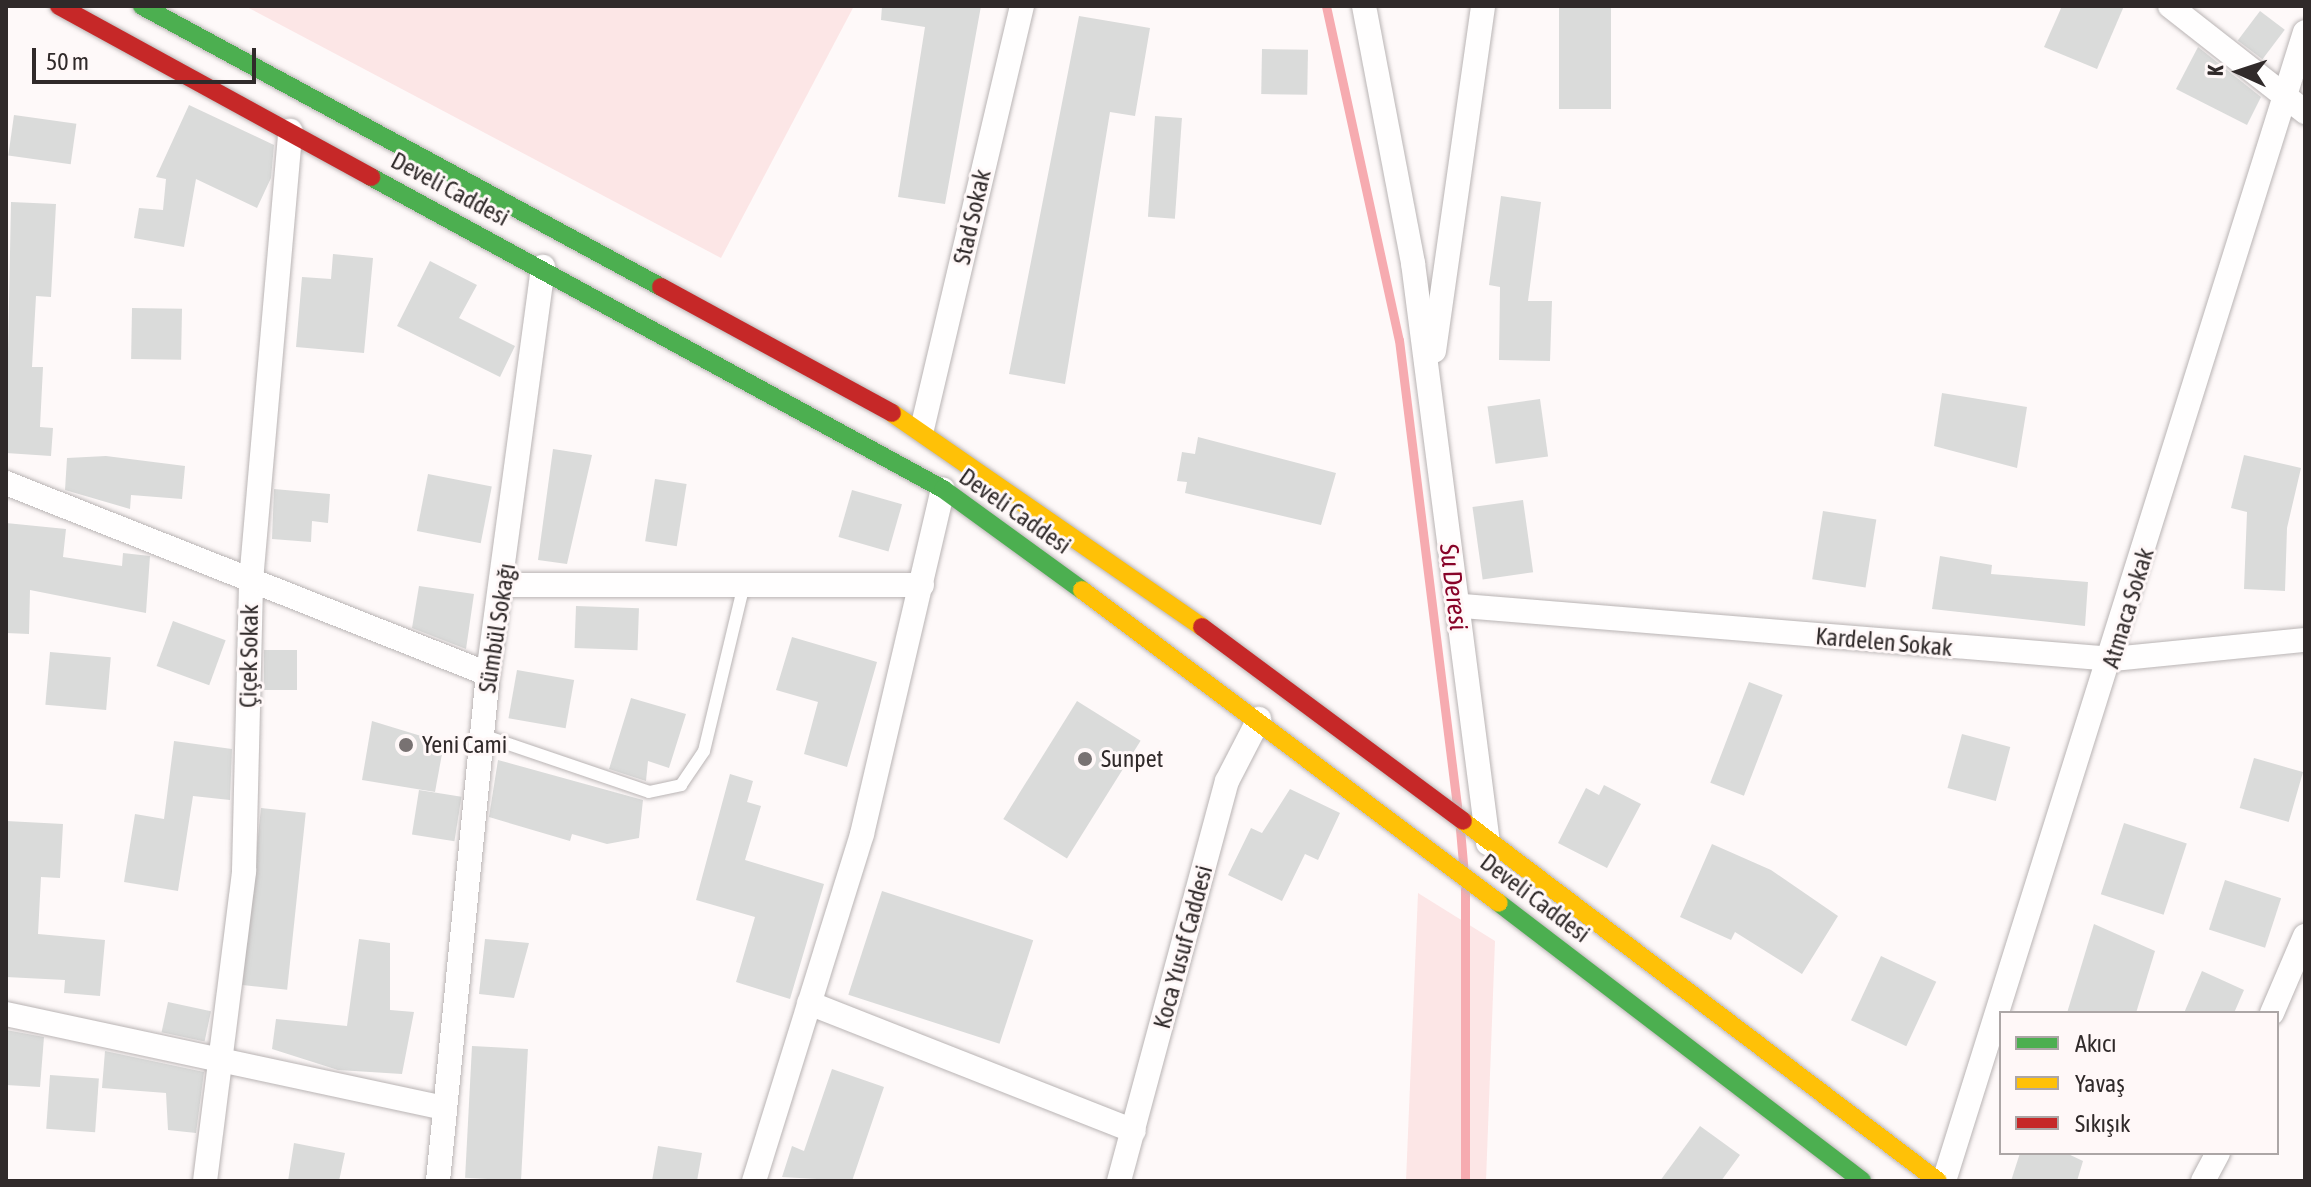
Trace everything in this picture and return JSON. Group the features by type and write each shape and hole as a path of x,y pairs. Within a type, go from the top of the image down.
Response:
{"main road":[{"name":"Develi Caddesi","path":"59,6 543,267 943,489 1424,843 1862,1181"},
{"name":"Develi Caddesi","path":"142,6 922,429 1252,662 1422,795 1941,1181"}],"street":[{"name":"Stad Sokak","path":"922,429 1022,6"},
{"path":"1364,6 1430,377 1463,606 1480,837"},
{"path":"1430,377 1483,6"},
{"path":"2170,6 2305,112"},
{"name":"Atmaca Sokak","path":"1941,1181 2113,659 2305,32"},
{"name":"Çiçek Sokak","path":"205,1181 244,871 251,581 290,131"},
{"name":"Sümbül Sokağı","path":"438,1181 488,674 505,585 543,267"},
{"path":"6,483 488,674"},
{"path":"754,1181 862,834 943,489"},
{"path":"505,585 743,589 922,585"},
{"name":"Kardelen Sokak","path":"1463,606 2113,659 2305,640"},
{"name":"Koca Yusuf Caddesi","path":"1119,1181 1227,781 1259,719"},
{"path":"2273,1011 2305,936"},
{"path":"809,1003 1134,1131"},
{"path":"6,1014 221,1063 444,1108"},
{"path":"2203,1181 2217,1155"}],"lane":[{"path":"482,735 649,792 681,785 704,751 743,589"}],"shaded area":[{"path":"245,6 854,6 721,258"},
{"path":"1418,893 1495,941 1486,1181 1406,1181"}],"building":[{"path":"882,6 981,6 945,204 898,197 925,27 881,20"},
{"path":"1559,6 1611,6 1611,109 1559,109"},
{"path":"2062,6 2124,6 2097,69 2044,47"},
{"path":"2260,11 2285,30 2262,59 2238,41"},
{"path":"1079,16 1150,28 1135,116 1110,112 1065,384 1009,374"},
{"path":"2198,47 2261,97 2247,125 2176,89"},
{"path":"1262,49 1308,50 1307,95 1261,94"},
{"path":"189,105 274,145 271,178 257,208 196,179 184,247 134,238 139,208 163,210 166,179 156,177"},
{"path":"14,115 76,124 71,164 8,156"},
{"path":"1155,116 1182,118 1175,219 1148,217"},
{"path":"1501,196 1541,202 1528,301 1552,301 1550,361 1499,360 1500,287 1489,285"},
{"path":"11,202 56,204 51,297 36,296 32,367 43,367 40,427 53,428 51,456 6,453"},
{"path":"333,254 373,258 364,353 296,347 302,277 331,279"},
{"path":"430,261 477,285 459,318 515,346 500,377 397,326"},
{"path":"132,308 182,309 181,360 131,359"},
{"path":"1942,393 2027,407 2017,468 1934,446"},
{"path":"1540,399 1548,456 1496,464 1488,406"},
{"path":"1198,437 1336,473 1321,525 1185,493 1187,482 1177,481 1182,452 1195,454"},
{"path":"553,449 592,455 567,564 538,560"},
{"path":"2244,455 2301,468 2287,528 2285,591 2244,589 2247,512 2231,508"},
{"path":"106,456 185,466 182,499 131,495 130,509 65,490 67,458"},
{"path":"428,474 492,486 481,543 417,531"},
{"path":"655,479 687,484 677,546 645,541"},
{"path":"274,489 330,494 328,523 312,521 311,542 272,539"},
{"path":"852,490 902,504 888,551 838,537"},
{"path":"1523,500 1533,572 1483,579 1472,507"},
{"path":"1823,511 1876,519 1866,588 1812,579"},
{"path":"6,523 66,529 63,557 122,566 123,553 150,556 146,613 30,590 29,634 6,633"},
{"path":"1940,556 1992,565 1991,574 2088,582 2085,626 1932,609"},
{"path":"419,586 474,594 466,649 412,628"},
{"path":"576,606 639,608 637,650 575,648"},
{"path":"173,621 226,640 209,685 157,666"},
{"path":"792,637 877,662 847,767 804,754 818,702 776,690"},
{"path":"264,650 297,650 297,690 264,690"},
{"path":"50,652 111,657 106,710 45,705"},
{"path":"517,670 574,680 566,728 508,718"},
{"path":"1749,682 1783,695 1744,796 1710,783"},
{"path":"631,698 686,714 669,768 648,761 646,781 609,769"},
{"path":"1077,701 1141,741 1067,859 1003,819"},
{"name":"Yeni Cami","path":"372,721 444,743 435,792 362,780"},
{"path":"1962,734 2010,747 1996,801 1948,788"},
{"path":"174,741 232,749 230,800 193,796 178,891 124,882 135,814 164,819"},
{"path":"2254,758 2303,772 2289,822 2240,808"},
{"path":"498,760 643,800 639,838 607,844 572,834 570,841 489,817"},
{"path":"730,774 753,781 747,802 761,806 745,860 824,884 790,999 736,982 755,917 696,900"},
{"path":"1604,785 1641,804 1607,868 1558,843 1586,788 1599,795"},
{"path":"1290,789 1340,813 1318,860 1305,854 1282,901 1228,875 1251,828 1262,833"},
{"path":"419,790 461,797 454,841 412,834"},
{"path":"261,808 306,813 287,990 242,985"},
{"path":"6,821 63,824 60,878 41,877 38,934 105,940 100,996 64,993 65,980 6,977"},
{"path":"2124,823 2187,843 2164,915 2101,894"},
{"path":"1712,844 1771,870 1838,916 1802,974 1735,932 1731,940 1680,917"},
{"path":"2225,880 2281,898 2265,948 2209,929"},
{"path":"882,891 1033,940 1000,1044 848,995"},
{"path":"2094,924 2155,951 2137,1011 2068,1011"},
{"path":"359,939 390,943 390,1010 414,1012 402,1074 338,1070 272,1049 276,1019 347,1026"},
{"path":"485,939 529,943 514,998 479,994"},
{"path":"1881,956 1936,982 1906,1046 1851,1020"},
{"path":"2202,971 2244,990 2235,1011 2185,1011"},
{"path":"168,1002 211,1011 205,1041 162,1032"},
{"path":"6,1030 44,1037 40,1087 6,1085"},
{"path":"472,1046 528,1049 521,1181 465,1178"},
{"path":"105,1051 204,1072 196,1133 168,1130 166,1093 102,1088"},
{"path":"832,1069 884,1087 852,1181 782,1177 792,1146 804,1151"},
{"path":"50,1075 99,1078 95,1132 46,1129"},
{"path":"1700,1126 1740,1155 1721,1181 1660,1181"},
{"path":"294,1143 345,1153 339,1181 288,1181"},
{"path":"658,1146 702,1153 697,1181 652,1181"},
{"path":"2019,1155 2070,1155 2083,1161 2077,1181 2011,1181"}],"waterway":[{"name":"Su Deresi","path":"1326,6 1399,340 1457,806"},
{"name":"Su Deresi","path":"1460,829 1463,866"},
{"name":"Su Deresi","path":"1465,889 1465,1181"}],"traffic: fast":[{"path":"142,6 661,287"},
{"path":"371,177 943,489 1082,590"},
{"path":"1499,903 1862,1181"}],"traffic: slow":[{"path":"892,413 1202,627"},
{"path":"1082,590 1499,903"},
{"path":"1463,821 1938,1181"}],"traffic: jam":[{"path":"59,6 371,177"},
{"path":"661,287 892,413"},
{"path":"1202,627 1463,821"}],"place":[{"name":"Yeni Cami","path":"406,745"},
{"name":"Sunpet","path":"1085,759"}]}
